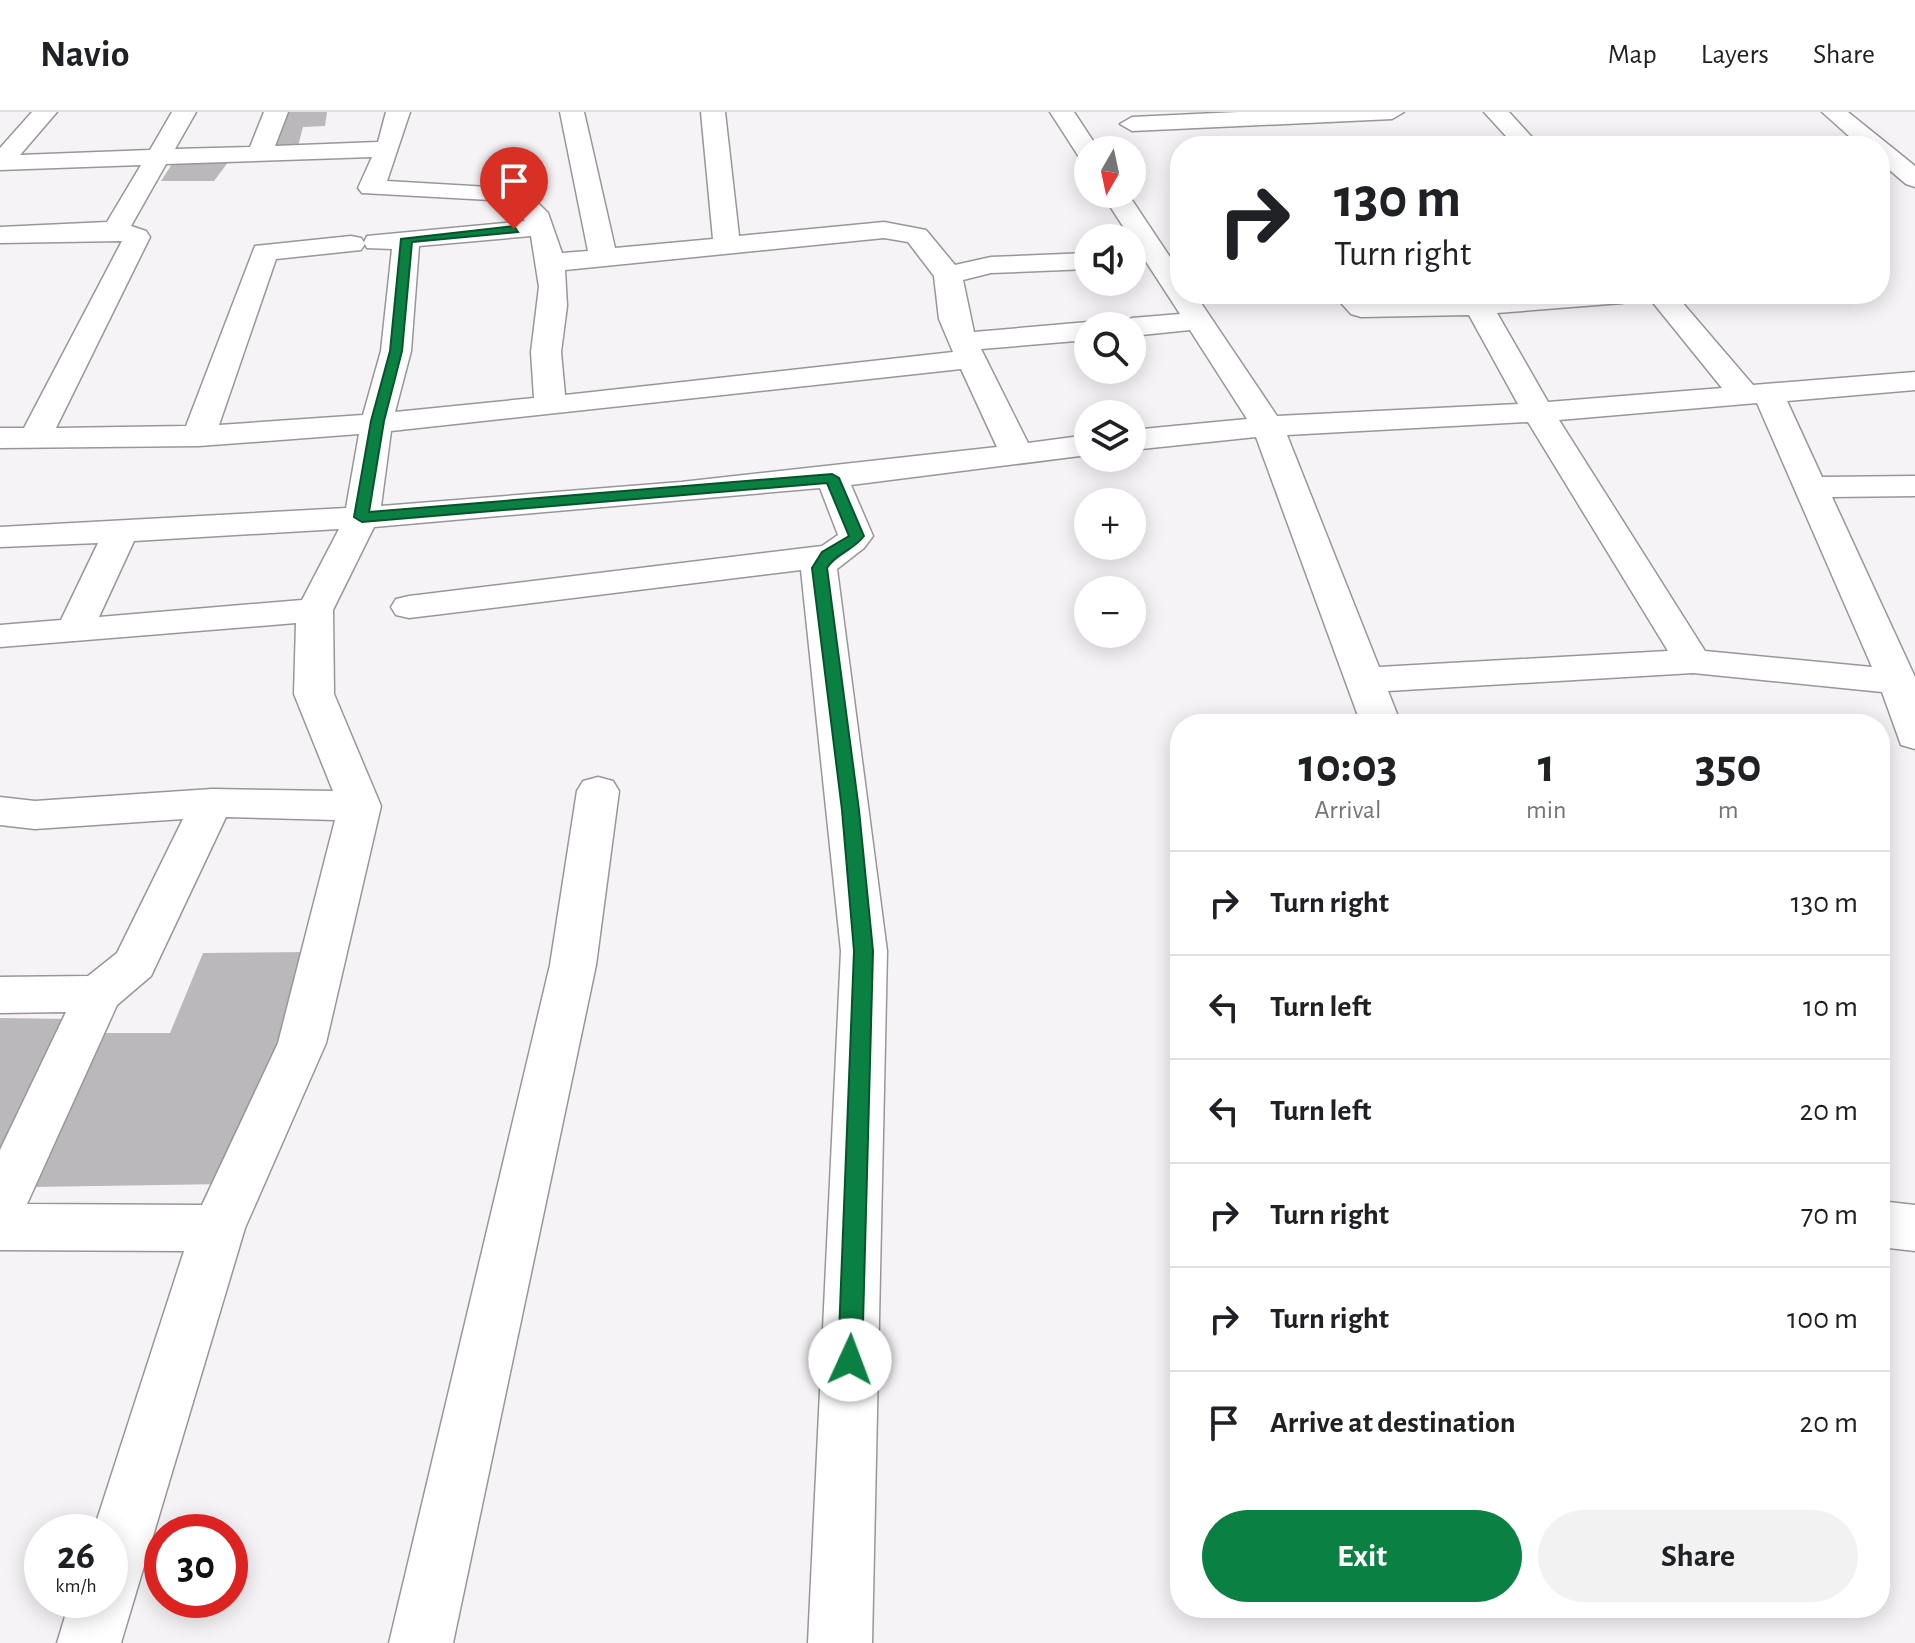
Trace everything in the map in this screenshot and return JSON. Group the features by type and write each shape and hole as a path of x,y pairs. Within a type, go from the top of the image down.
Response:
{"street":[{"path":"45,112 0,163 388,149"},
{"path":"116,230 184,112"},
{"path":"260,153 276,112"},
{"path":"351,244 388,149 398,112"},
{"path":"572,112 603,256"},
{"path":"713,112 727,245"},
{"path":"1062,112 1078,136"},
{"path":"1132,124 1392,112"},
{"path":"1496,112 1519,136"},
{"path":"1834,112 1863,136"},
{"path":"1890,158 1915,179"},
{"path":"371,188 515,194 529,202 541,227 553,301 545,346 550,406"},
{"path":"199,436 265,252 541,227"},
{"path":"0,235 116,230 137,237 35,438"},
{"path":"548,263 884,230 917,236 948,275 954,319 1017,455"},
{"path":"128,1517 218,1228 302,1043 360,806 314,694 315,610 362,517 377,421 396,351 406,239"},
{"path":"1146,261 1170,289"},
{"path":"948,275 991,265 1074,262"},
{"path":"1183,304 1198,321 1268,426 1378,714"},
{"path":"1357,304 1361,308 1373,309 1503,304"},
{"path":"1670,304 1756,394 1810,487 1898,682 1915,736"},
{"path":"1479,306 1538,412 1693,661"},
{"path":"1146,326 1198,321"},
{"path":"0,438 199,436 296,431 550,406 1074,333"},
{"path":"1146,439 1268,426 1538,412 1915,381"},
{"path":"0,537 362,517 832,478 1074,447"},
{"path":"409,607 827,556 850,544 856,536 832,478"},
{"path":"1810,487 1915,486"},
{"path":"74,631 121,532"},
{"path":"827,556 819,568 850,810 864,951 840,1643"},
{"path":"0,636 315,610"},
{"path":"1366,680 1693,661 1898,682"},
{"path":"421,1643 573,965 598,791"},
{"path":"0,811 35,815 212,803 360,806"},
{"path":"0,1205 98,994 135,964 212,803"},
{"path":"0,995 98,994"},
{"path":"1890,1225 1915,1228"},
{"path":"0,1227 218,1228"},
{"path":"89,1643 97,1618"}],"building":[{"path":"282,112 327,112 325,126 303,127 298,146 271,147"},
{"path":"174,161 229,161 214,181 161,181"},
{"path":"309,952 226,1184 32,1187 102,1033 170,1033 203,953"},
{"path":"0,1018 72,1019 0,1157"}],"route":[{"path":"514,229 406,239 396,351 377,421 362,517 832,478 856,536 850,544 827,556 819,568 850,810 864,951 850,1360"}]}
